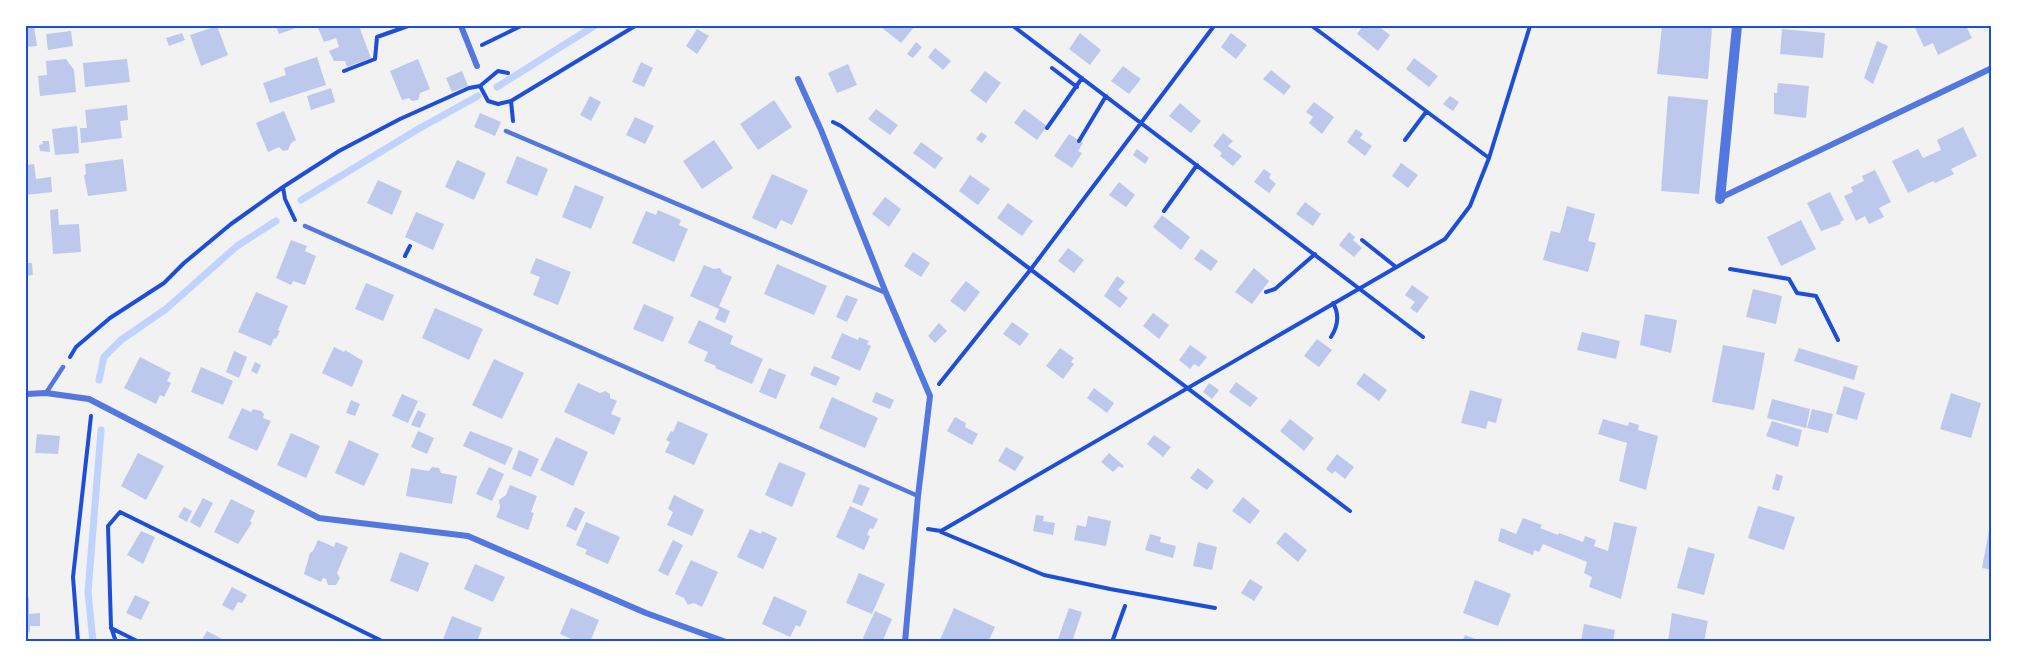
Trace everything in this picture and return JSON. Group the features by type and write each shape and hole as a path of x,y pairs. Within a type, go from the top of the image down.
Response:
{"street":[{"path":"461,26 477,66"},
{"path":"1720,199 1737,26"},
{"path":"1720,199 1992,68"},
{"path":"798,80 821,130 930,396 918,496 905,642"},
{"path":"26,394 46,393 93,401 319,518 468,536 646,613 726,642"}],"lane":[{"path":"506,131 886,293"},
{"path":"305,226 918,496"},
{"path":"46,393 63,367"}],"path":[{"path":"344,71 375,59 377,38 408,26"},
{"path":"470,50 521,26"},
{"path":"480,86 488,101 498,104 511,101 634,26"},
{"path":"1013,26 1423,337"},
{"path":"930,396 1031,269 1214,26"},
{"path":"1312,26 1489,158"},
{"path":"941,531 1445,239 1470,206 1489,158 1530,26"},
{"path":"1053,68 1077,87"},
{"path":"63,367 76,347 110,318 164,283 183,263 231,224 283,187 339,151 399,119 469,88 480,86 498,71 508,73"},
{"path":"1047,128 1082,78"},
{"path":"1079,141 1106,96"},
{"path":"1405,140 1426,112"},
{"path":"821,130 832,122 841,126 1350,511"},
{"path":"1164,210 1197,165"},
{"path":"283,187 285,199 296,221 305,226"},
{"path":"1362,240 1396,267"},
{"path":"1266,292 1275,289 1315,254"},
{"path":"1730,269 1789,279 1797,293 1816,296 1838,340"},
{"path":"1331,337 1338,321 1337,308 1333,303"},
{"path":"78,642 73,577 93,401"},
{"path":"116,642 111,627 108,526 120,512 384,642"},
{"path":"916,527 941,531 1044,575 1215,608"},
{"path":"1112,642 1125,606"},
{"path":"111,627 139,642"}],"building":[{"path":"26,26 34,26 37,46 26,47"},
{"path":"217,26 228,55 201,66 190,35"},
{"path":"276,26 302,26 279,34"},
{"path":"359,26 371,58 347,67 345,61 334,61 329,51 339,47 336,38 324,42 318,28"},
{"path":"915,26 901,43 881,27"},
{"path":"1363,26 1378,26 1390,35 1378,51 1357,34"},
{"path":"1662,26 1712,28 1708,79 1657,74"},
{"path":"1920,26 1966,26 1972,38 1938,55 1933,43 1924,47 1915,28"},
{"path":"697,29 709,36 697,54 686,46"},
{"path":"1782,29 1825,33 1823,58 1780,54"},
{"path":"71,31 73,46 48,50 46,34"},
{"path":"182,33 185,40 169,46 166,38"},
{"path":"1080,33 1101,50 1090,65 1069,49"},
{"path":"1231,33 1247,45 1236,59 1221,47"},
{"path":"1877,41 1888,46 1873,84 1864,78"},
{"path":"916,42 922,47 913,58 907,54"},
{"path":"935,48 951,61 943,70 928,57"},
{"path":"317,57 326,85 270,103 263,83 286,75 284,68"},
{"path":"1414,58 1438,76 1429,87 1406,69"},
{"path":"66,59 74,70 76,92 40,96 38,76 47,75 46,61"},
{"path":"127,59 130,82 85,87 83,63"},
{"path":"418,59 430,89 420,93 418,100 412,101 409,98 402,100 390,71"},
{"path":"641,62 653,68 644,87 632,82"},
{"path":"848,64 857,85 837,93 828,73"},
{"path":"1123,66 1141,79 1129,94 1111,81"},
{"path":"1271,70 1291,86 1284,95 1263,79"},
{"path":"462,71 468,86 452,92 446,78"},
{"path":"985,71 1001,83 986,103 970,91"},
{"path":"1778,83 1809,86 1806,118 1774,114 1774,93 1777,93"},
{"path":"331,88 335,102 311,110 307,96"},
{"path":"590,96 601,102 591,121 580,115"},
{"path":"1450,96 1459,102 1453,111 1443,104"},
{"path":"1668,96 1708,100 1699,194 1661,191"},
{"path":"774,100 792,127 758,150 740,124"},
{"path":"1314,102 1334,117 1322,134 1309,123 1313,117 1306,112"},
{"path":"1180,103 1201,121 1191,133 1169,116"},
{"path":"127,105 128,120 120,121 122,138 81,143 80,128 87,128 85,110"},
{"path":"876,109 898,125 890,135 868,119"},
{"path":"1024,109 1047,126 1037,140 1014,123"},
{"path":"284,111 296,140 291,143 288,150 283,151 279,147 268,152 256,123"},
{"path":"480,113 501,122 495,136 474,127"},
{"path":"635,117 654,126 645,144 626,135"},
{"path":"77,126 79,153 55,155 52,129"},
{"path":"1963,127 1977,156 1951,169 1954,174 1908,193 1892,161 1918,149 1923,158 1941,150 1937,140"},
{"path":"1356,129 1363,134 1360,138 1372,146 1365,156 1347,142"},
{"path":"981,132 987,136 982,143 976,139"},
{"path":"1223,133 1233,141 1228,146 1242,156 1233,166 1220,156 1222,153 1213,146"},
{"path":"1069,134 1083,143 1078,151 1082,153 1072,168 1054,156"},
{"path":"714,140 733,168 702,189 683,161"},
{"path":"42,141 49,141 50,152 40,151 39,145 43,144"},
{"path":"921,142 943,158 935,169 913,153"},
{"path":"1137,149 1149,158 1145,164 1133,155"},
{"path":"517,156 548,169 537,196 506,183"},
{"path":"123,159 127,191 88,196 84,175 86,174 85,164"},
{"path":"457,160 486,173 474,200 445,187"},
{"path":"1401,163 1418,175 1408,188 1392,176"},
{"path":"34,164 36,179 51,177 52,192 26,195 26,165"},
{"path":"1264,169 1271,174 1269,178 1276,184 1269,193 1254,182"},
{"path":"1875,170 1891,202 1879,208 1884,217 1869,224 1865,216 1856,221 1844,196 1853,192 1851,187 1864,181 1862,176"},
{"path":"772,174 808,190 792,225 781,220 776,229 752,218"},
{"path":"970,175 990,189 978,205 959,191"},
{"path":"378,180 402,191 392,215 367,203"},
{"path":"1119,182 1135,195 1126,207 1109,195"},
{"path":"575,185 604,197 591,229 562,217"},
{"path":"1830,192 1844,220 1840,222 1841,224 1821,231 1807,203"},
{"path":"885,197 901,209 889,227 872,214"},
{"path":"1305,202 1321,214 1313,226 1296,214"},
{"path":"1008,203 1033,221 1022,236 997,218"},
{"path":"1567,206 1595,214 1588,241 1596,243 1588,272 1543,260 1551,231 1560,233"},
{"path":"58,209 59,225 79,224 81,252 53,254 50,210"},
{"path":"658,210 681,220 679,225 688,229 674,262 632,243 646,211 656,215"},
{"path":"416,212 444,224 433,250 405,237"},
{"path":"1162,215 1190,237 1181,250 1153,227"},
{"path":"1801,220 1816,249 1781,266 1767,237"},
{"path":"1349,232 1355,237 1353,240 1362,248 1354,257 1339,245"},
{"path":"291,240 307,246 305,251 316,256 305,285 293,281 291,285 276,278"},
{"path":"1068,248 1084,260 1074,273 1058,261"},
{"path":"1201,249 1218,261 1211,271 1194,259"},
{"path":"913,252 930,263 921,277 904,266"},
{"path":"536,258 571,272 558,305 533,295 540,277 530,273"},
{"path":"26,263 32,263 33,275 26,276"},
{"path":"777,264 827,286 814,315 764,294"},
{"path":"704,265 714,269 720,268 723,273 732,277 719,306 730,311 725,323 715,319 719,309 690,296"},
{"path":"1254,268 1269,281 1252,304 1235,292"},
{"path":"1117,276 1125,282 1118,290 1128,298 1120,308 1104,296"},
{"path":"966,281 980,292 965,312 950,301"},
{"path":"366,283 394,295 383,321 355,309"},
{"path":"1412,285 1429,297 1417,313 1410,308 1415,302 1405,295"},
{"path":"1753,289 1782,296 1776,324 1746,317"},
{"path":"256,292 288,306 278,330 280,331 271,346 238,332"},
{"path":"846,295 858,299 847,322 836,317"},
{"path":"644,304 674,317 663,342 633,329"},
{"path":"435,308 483,329 469,360 422,338"},
{"path":"1153,313 1169,325 1159,339 1143,326"},
{"path":"1645,314 1677,320 1671,353 1640,345"},
{"path":"699,320 733,336 730,344 763,359 752,384 704,361 708,352 688,343"},
{"path":"1012,322 1029,334 1020,346 1003,334"},
{"path":"939,323 947,331 935,343 928,336"},
{"path":"1582,332 1620,341 1616,359 1577,350"},
{"path":"842,333 858,340 859,337 869,341 867,344 871,346 860,371 831,358"},
{"path":"1317,339 1332,350 1319,367 1304,356"},
{"path":"1190,345 1207,357 1199,367 1194,364 1190,369 1179,360"},
{"path":"1723,345 1765,353 1754,410 1712,402"},
{"path":"334,347 344,352 345,350 363,361 352,387 322,373"},
{"path":"1060,348 1074,358 1071,362 1074,364 1063,379 1046,366"},
{"path":"1799,348 1858,366 1854,380 1794,361"},
{"path":"234,351 247,357 239,378 226,372"},
{"path":"140,357 171,373 167,381 171,383 164,397 160,395 156,404 124,388"},
{"path":"494,359 524,373 502,419 472,405"},
{"path":"255,362 261,365 257,374 251,371"},
{"path":"814,366 840,377 836,386 810,375"},
{"path":"201,367 233,381 223,405 191,392"},
{"path":"769,368 786,375 776,399 759,392"},
{"path":"1364,373 1387,390 1379,401 1356,384"},
{"path":"1236,382 1258,398 1250,407 1229,392"},
{"path":"578,383 600,393 605,391 610,394 610,398 617,401 611,414 621,418 614,435 564,412"},
{"path":"1209,383 1219,390 1212,399 1203,392"},
{"path":"1844,386 1865,393 1857,420 1836,414"},
{"path":"1094,388 1114,403 1107,413 1087,398"},
{"path":"1470,390 1502,399 1496,423 1488,421 1486,429 1461,423"},
{"path":"876,392 894,400 890,409 872,402"},
{"path":"1951,393 1981,403 1971,438 1940,429"},
{"path":"402,394 418,401 408,423 392,416"},
{"path":"832,397 878,418 865,448 819,428"},
{"path":"1772,399 1810,409 1806,428 1767,418"},
{"path":"351,400 360,404 355,416 346,413"},
{"path":"242,408 251,412 253,409 261,411 264,414 263,418 271,421 257,451 228,438"},
{"path":"1812,409 1833,414 1828,433 1807,428"},
{"path":"418,410 426,414 420,428 411,425"},
{"path":"955,417 966,423 965,427 978,434 972,445 947,431"},
{"path":"1290,419 1314,438 1304,451 1280,431"},
{"path":"1603,419 1628,426 1629,422 1639,425 1638,430 1658,436 1646,490 1619,481 1627,443 1598,434"},
{"path":"678,421 708,434 694,465 665,452 670,442 666,440"},
{"path":"1772,421 1802,430 1798,447 1766,436"},
{"path":"418,431 434,438 427,454 411,447"},
{"path":"470,431 513,448 505,465 463,446"},
{"path":"291,433 320,446 306,478 277,465"},
{"path":"37,434 60,436 58,454 35,453"},
{"path":"1154,435 1171,447 1163,457 1147,444"},
{"path":"556,437 588,452 573,486 540,470"},
{"path":"349,440 379,454 364,486 335,473"},
{"path":"1006,447 1024,457 1015,471 998,461"},
{"path":"519,450 539,459 531,477 512,469"},
{"path":"138,453 164,466 146,500 121,486"},
{"path":"1109,453 1124,466 1122,468 1119,466 1113,472 1101,462"},
{"path":"1337,454 1354,467 1345,479 1335,471 1332,474 1326,469"},
{"path":"779,462 806,473 792,507 765,495"},
{"path":"432,467 439,468 441,473 457,476 452,504 406,496 411,468 429,471"},
{"path":"489,467 504,474 492,501 476,494"},
{"path":"1198,468 1214,481 1207,490 1190,478"},
{"path":"1776,474 1783,476 1779,491 1772,489"},
{"path":"859,484 870,488 862,506 852,502"},
{"path":"510,485 537,496 528,530 496,517 500,508 499,500 506,495"},
{"path":"674,495 704,510 692,536 667,525 673,512 668,509"},
{"path":"1243,497 1260,511 1250,524 1232,511"},
{"path":"203,498 213,503 200,528 190,522"},
{"path":"231,499 255,511 250,521 252,523 238,544 214,532"},
{"path":"850,506 878,519 873,529 870,528 867,535 870,536 864,550 836,537"},
{"path":"1758,506 1795,517 1784,550 1748,538"},
{"path":"184,507 192,511 187,522 178,517"},
{"path":"575,507 585,512 576,531 566,526"},
{"path":"1036,515 1044,516 1043,521 1055,523 1053,535 1033,531"},
{"path":"1088,516 1111,521 1106,546 1074,540 1077,525 1086,527"},
{"path":"1523,518 1542,525 1540,528 1558,535 1559,533 1583,542 1585,536 1596,540 1594,546 1608,551 1614,522 1637,527 1621,599 1589,587 1592,577 1584,573 1587,562 1543,544 1539,552 1534,550 1533,555 1498,541 1501,528 1516,534"},
{"path":"586,522 620,537 608,564 585,554 587,550 576,545"},
{"path":"1990,525 1992,525 1992,570 1982,568"},
{"path":"750,529 761,534 762,531 777,538 763,569 737,557"},
{"path":"141,531 155,537 143,564 127,555"},
{"path":"1285,532 1307,550 1298,562 1276,543"},
{"path":"1150,534 1161,537 1160,542 1176,546 1173,558 1145,550"},
{"path":"318,540 334,547 336,542 348,547 337,573 340,578 336,585 328,585 326,579 323,578 321,582 304,574 310,553"},
{"path":"673,540 683,545 668,576 658,571"},
{"path":"1198,542 1217,547 1212,570 1193,566"},
{"path":"1688,547 1715,554 1704,595 1677,588"},
{"path":"400,552 429,563 418,592 390,581"},
{"path":"691,560 718,572 702,607 694,603 688,605 684,598 675,594"},
{"path":"475,564 505,577 493,602 464,589"},
{"path":"859,573 885,584 872,614 846,603"},
{"path":"1250,579 1263,587 1254,601 1241,593"},
{"path":"1475,580 1511,594 1498,626 1463,613"},
{"path":"232,587 247,595 242,603 238,602 233,611 222,605"},
{"path":"135,595 150,602 141,620 126,613"},
{"path":"774,596 807,611 800,627 796,625 790,637 762,624"},
{"path":"26,597 29,597 29,614 40,613 40,626 30,626 30,632 26,633"},
{"path":"571,608 599,620 590,642 578,642 560,634"},
{"path":"954,608 995,627 988,642 939,642"},
{"path":"1069,608 1082,612 1072,642 1057,642"},
{"path":"875,611 892,619 882,642 868,642 863,638"},
{"path":"1672,613 1708,621 1704,642 1668,642"},
{"path":"452,616 482,628 477,642 442,642"},
{"path":"1584,624 1615,630 1613,642 1581,642"},
{"path":"207,631 222,639 220,642 201,642"},
{"path":"1465,635 1481,641 1481,642 1462,642"}],"waterway":[{"path":"497,87 594,26"},
{"path":"301,200 478,96"},
{"path":"99,380 104,357 121,340 166,309 237,246 276,221"},
{"path":"93,642 88,592 101,430"}]}
